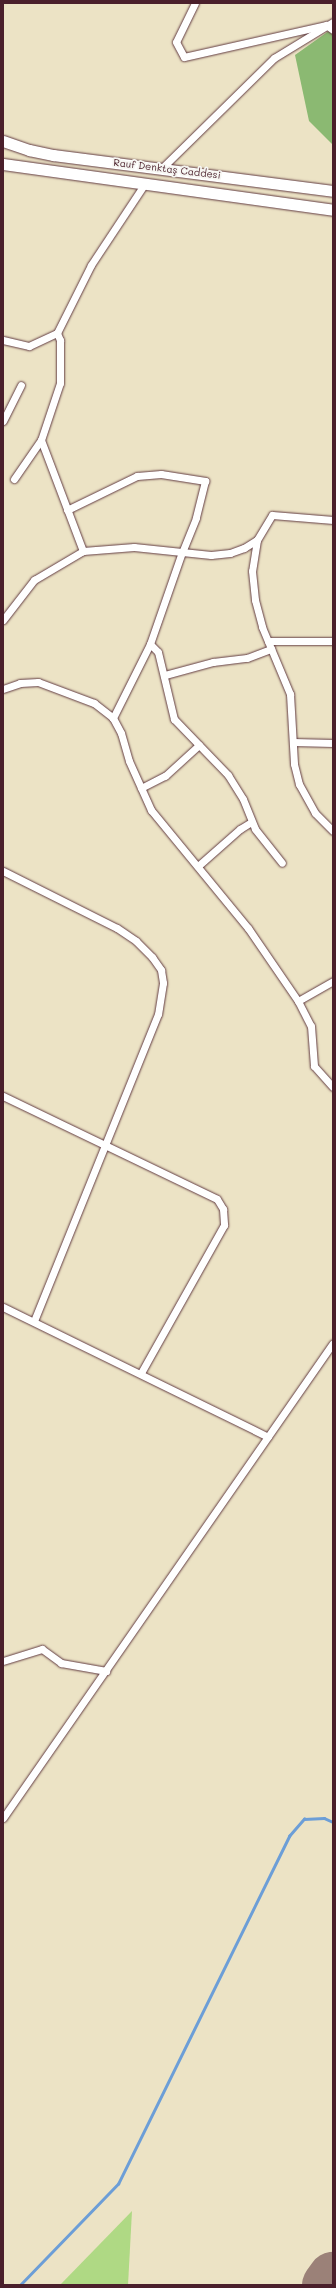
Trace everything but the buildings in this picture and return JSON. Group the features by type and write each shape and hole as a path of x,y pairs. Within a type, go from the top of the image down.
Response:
{"main road":[{"name":"Rauf Denktaş Caddesi","path":"3,141 29,150 53,154 333,191"},
{"name":"Rauf Denktaş Caddesi","path":"3,164 144,185 333,210"}],"street":[{"path":"195,3 176,42 184,57 330,23"},
{"path":"330,23 333,30"},
{"path":"162,168 274,58 330,23"},
{"path":"3,340 29,346 38,344 57,333 91,265 144,185"},
{"path":"14,479 41,440 60,383 60,340 57,333"},
{"path":"3,421 21,385"},
{"path":"41,440 83,551"},
{"path":"67,510 145,474 162,474 205,481 196,518 182,552 150,644 113,718"},
{"path":"333,520 276,513 270,517 257,540 253,561 253,586 268,641 290,694 294,764 303,794 315,813 333,831"},
{"path":"3,620 34,580 83,551 134,547 212,555 230,553 244,548 257,540"},
{"path":"268,641 333,641"},
{"path":"150,644 158,652 174,719 234,783 243,799 251,822 282,863"},
{"path":"164,675 213,662 247,658 271,649"},
{"path":"3,689 20,683 38,682 94,703 113,718 121,733 141,788 151,810 248,928 298,1002 312,1026 314,1066 333,1087"},
{"path":"293,742 333,743"},
{"path":"141,788 165,776 199,744"},
{"path":"198,866 240,829 251,822"},
{"path":"3,871 117,928 136,941 161,970 163,983 158,1014 107,1144 34,1321"},
{"path":"298,1002 333,981"},
{"path":"3,1096 107,1144 217,1200 223,1209 224,1225 141,1373"},
{"path":"3,1307 141,1373 268,1437"},
{"path":"3,1818 333,1343"},
{"path":"3,1661 42,1649 60,1663 106,1671"}],"green space":[{"path":"333,28 333,145 309,121 295,55"},
{"path":"132,2211 128,2285 60,2285"}],"waterway":[{"path":"20,2285 118,2184 289,1836 304,1819 324,1818 333,1822"}],"runway":[{"path":"328,2285 333,2278"}]}
